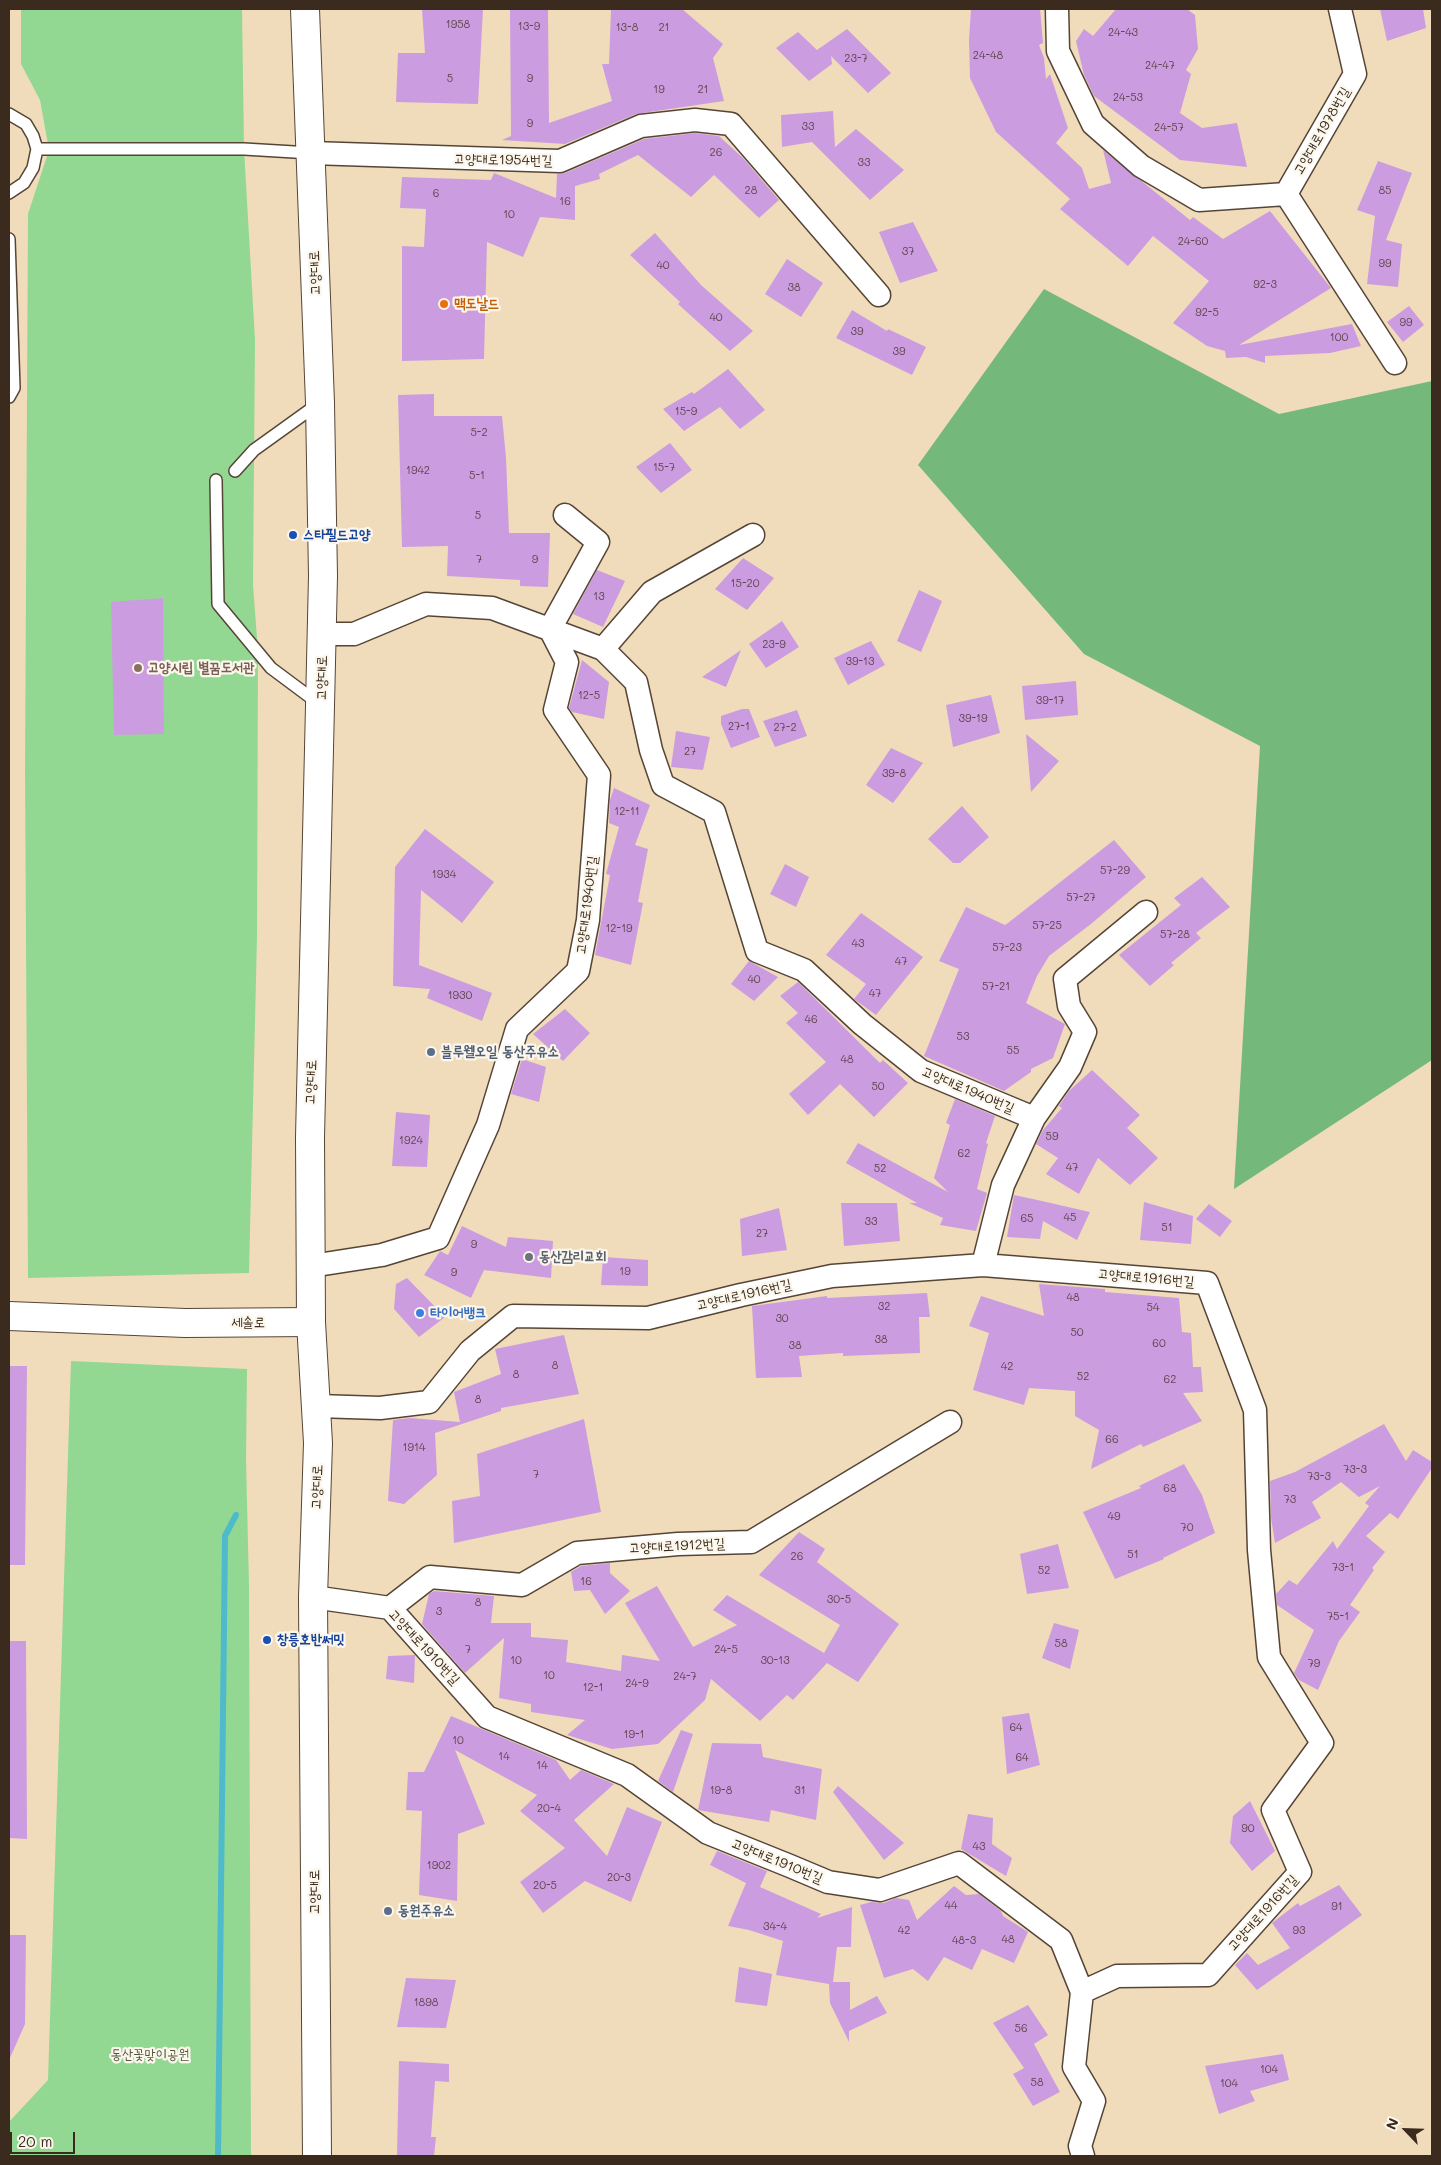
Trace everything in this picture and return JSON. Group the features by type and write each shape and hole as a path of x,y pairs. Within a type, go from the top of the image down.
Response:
{"main road":[{"name":"고양대로","path":"305,9 320,403 322,634 322,705 310,1136 311,1322 318,1443 314,1597 317,2156"},
{"name":"세솔로","path":"9,1316 58,1316 185,1323 311,1322"}],"street":[{"path":"1057,9 1058,51 1093,124 1141,166 1199,200 1286,194 1395,363"},
{"name":"고양대로1978번길","path":"1286,194 1355,74 1340,9"},
{"name":"고양대로1954번길","path":"310,153 560,161 641,126 695,120 731,124 879,295"},
{"path":"550,629 598,542 564,515"},
{"path":"603,649 652,592 753,535"},
{"name":"고양대로1940번길","path":"322,634 354,634 426,604 492,608 603,649 636,682 651,750 663,785 714,812 758,951 804,970 862,1024 921,1071 1034,1118"},
{"name":"고양대로1940번길","path":"311,1266 382,1255 438,1238 488,1125 516,1029 578,971 588,920 599,775 555,710 567,662 550,629"},
{"path":"983,1265 1003,1185 1034,1118 1070,1068 1085,1032 1069,1006 1065,979 1146,912"},
{"name":"고양대로1916번길","path":"316,1406 380,1408 429,1402 470,1351 513,1316 648,1318 741,1294 832,1276 983,1265 1207,1283 1255,1410 1259,1550 1269,1657 1322,1743 1273,1810 1300,1872 1208,1975 1118,1976 1082,1992"},
{"name":"고양대로1912번길","path":"390,1608 430,1577 522,1585 577,1552 678,1544 751,1542 950,1422"},
{"name":"고양대로1910번길","path":"314,1597 390,1608 488,1717 628,1774 708,1832 828,1882 880,1890 959,1863 1061,1940 1082,1992 1074,2067 1094,2101 1080,2146 1083,2156"}],"lane":[{"path":"9,114 26,124 33,136 37,149 34,168 24,183 9,193"},
{"path":"37,149 244,149 310,153"},
{"path":"9,239 14,388 9,398"},
{"path":"235,471 254,450 320,403"},
{"path":"216,480 218,604 271,668 322,705"}],"green space":[{"path":"21,9 242,9 244,149 255,340 253,585 258,651 257,937 249,1273 28,1278 25,771 28,214 49,150 40,100 21,64"},
{"path":"1044,289 1279,414 1432,381 1432,1060 1234,1189 1260,746 1084,654 918,465"},
{"name":"동산꽃맞이공원","path":"71,1361 247,1369 251,2156 9,2156 9,2122 48,2080"}],"building":[{"path":"422,9 483,9 478,104 396,102 398,53 425,53"},
{"path":"510,9 548,9 549,123 612,101 602,64 609,64 611,9 682,9 723,44 713,58 724,101 636,114 565,144 502,140 511,136"},
{"path":"971,9 1040,9 1043,43 1039,45 1044,58 1046,79 1050,74 1068,128 1056,143 1082,168 1089,189 1111,183 1103,150 1190,220 1193,217 1223,239 1270,211 1331,288 1239,345 1352,324 1361,346 1330,353 1265,356 1265,363 1246,357 1226,358 1225,351 1207,346 1173,323 1209,281 1153,236 1128,266 1060,209 1070,199 996,132 970,78 969,40"},
{"path":"1116,9 1187,9 1195,15 1198,49 1186,70 1191,74 1180,113 1202,128 1237,123 1247,167 1180,160 1094,96 1084,75 1076,41 1084,29 1093,36"},
{"path":"1380,9 1423,9 1426,28 1387,41"},
{"path":"847,29 891,73 868,93 831,56 832,64 809,81 776,48 798,32 817,50"},
{"path":"833,111 835,147 856,129 904,170 870,200 812,142 782,147 781,115"},
{"path":"695,133 719,136 743,158 779,200 759,218 714,175 691,197 638,155 599,174 600,179 575,186 575,220 540,217 523,257 487,242 484,359 402,361 402,246 424,247 426,209 400,208 402,177 491,180 494,173 556,198 557,174 565,173 644,139"},
{"path":"1378,161 1412,173 1386,240 1402,244 1398,287 1367,284 1375,216 1357,210"},
{"path":"913,222 938,271 900,283 879,232"},
{"path":"655,233 701,285 753,331 730,351 678,304 680,302 630,255"},
{"path":"787,259 823,283 801,317 765,294"},
{"path":"1409,306 1424,325 1403,342 1387,322"},
{"path":"852,310 887,331 888,329 926,347 912,375 836,338"},
{"path":"728,369 765,410 740,429 720,407 684,431 663,409 692,392 694,394"},
{"path":"434,394 434,416 502,416 509,533 550,533 548,587 520,586 520,580 447,576 448,546 402,547 398,395"},
{"path":"670,443 692,470 661,493 636,467"},
{"path":"743,558 774,578 747,610 715,589"},
{"path":"597,570 625,581 603,627 573,614"},
{"path":"919,590 942,601 921,652 897,641"},
{"name":"고양시립 별꿈도서관","path":"163,598 164,734 114,735 111,602"},
{"path":"782,621 799,647 766,668 749,644"},
{"path":"871,641 885,665 848,685 834,658"},
{"path":"741,650 726,687 702,677"},
{"path":"582,660 609,682 604,719 572,712 569,708"},
{"path":"1076,681 1078,715 1025,720 1022,686"},
{"path":"991,695 1000,733 953,747 946,705"},
{"path":"742,709 749,709 760,737 731,748 721,724 721,716"},
{"path":"797,710 807,736 775,747 763,721"},
{"path":"676,731 710,737 703,770 671,767"},
{"path":"1026,734 1059,761 1031,792"},
{"path":"891,748 923,763 893,803 866,785"},
{"path":"614,788 650,805 635,845 648,849 638,902 643,903 631,965 595,955 610,875 606,874 619,827 609,823 610,800"},
{"path":"962,806 989,837 960,863 953,863 928,839"},
{"path":"425,829 494,882 462,923 421,890 419,965 492,993 482,1021 427,998 430,989 393,986 395,867"},
{"path":"1114,840 1146,877 1091,924 1049,956 1037,976 1026,1003 1065,1024 1053,1058 1031,1069 1031,1072 1004,1091 924,1056 959,969 939,961 966,907 1005,925"},
{"path":"785,864 809,877 796,907 770,894"},
{"path":"1202,877 1230,907 1196,933 1201,938 1171,963 1174,965 1150,986 1119,955 1181,905 1174,898"},
{"path":"861,913 923,957 876,1015 854,999 866,984 826,955"},
{"path":"749,961 778,977 754,1001 731,984"},
{"path":"798,982 880,1063 883,1060 908,1083 874,1117 840,1084 808,1115 789,1094 826,1062 786,1023 798,1013 780,996"},
{"path":"565,1009 590,1033 563,1061 533,1034"},
{"path":"522,1059 546,1067 539,1102 511,1094"},
{"path":"1092,1070 1140,1115 1127,1128 1158,1158 1130,1185 1098,1158 1079,1194 1046,1174 1058,1158 1036,1144 1043,1130 1062,1108 1059,1106 1069,1091"},
{"path":"955,1099 995,1116 986,1143 988,1144 977,1189 987,1193 976,1231 940,1225 943,1218 909,1203 917,1203 846,1163 858,1143 948,1192 934,1178 950,1125 946,1123"},
{"path":"396,1112 430,1115 427,1167 392,1166"},
{"path":"1014,1195 1090,1212 1077,1240 1043,1221 1040,1239 1007,1237"},
{"path":"1144,1202 1193,1216 1191,1244 1140,1240"},
{"path":"841,1203 897,1203 900,1241 844,1246"},
{"path":"1209,1204 1232,1221 1220,1237 1196,1219"},
{"path":"779,1208 787,1250 742,1256 740,1219"},
{"path":"462,1226 506,1247 508,1237 553,1241 551,1278 484,1270 471,1298 424,1275 440,1251 448,1255"},
{"path":"603,1257 648,1260 648,1286 601,1285"},
{"path":"407,1278 445,1317 419,1337 394,1309 396,1284"},
{"path":"1039,1284 1105,1289 1105,1292 1179,1298 1182,1332 1191,1333 1193,1367 1201,1367 1203,1392 1183,1393 1202,1421 1143,1447 1141,1444 1091,1469 1099,1430 1075,1416 1075,1391 1029,1388 1024,1405 973,1390 989,1333 969,1326 981,1296 1044,1316"},
{"path":"927,1293 930,1317 919,1317 920,1353 843,1356 843,1353 799,1356 802,1377 756,1378 752,1306 827,1296 827,1298"},
{"path":"564,1335 579,1394 501,1408 501,1411 435,1433 437,1475 404,1504 388,1501 393,1420 410,1418 460,1422 454,1392 501,1374 495,1349"},
{"path":"9,1366 27,1366 25,1565 9,1565"},
{"path":"584,1419 601,1512 454,1543 452,1501 480,1496 477,1454"},
{"path":"1384,1424 1406,1461 1413,1450 1432,1462 1432,1468 1398,1519 1390,1513 1366,1536 1385,1552 1372,1568 1374,1570 1350,1605 1360,1612 1339,1641 1318,1690 1299,1680 1294,1673 1314,1630 1277,1605 1276,1594 1289,1580 1297,1585 1333,1541 1337,1549 1369,1506 1365,1503 1380,1486 1359,1497 1341,1482 1312,1502 1321,1518 1275,1543 1271,1518 1270,1481 1295,1472"},
{"path":"1184,1464 1202,1495 1215,1533 1164,1559 1115,1579 1083,1512 1141,1488 1139,1486"},
{"path":"799,1532 825,1549 817,1562 899,1624 858,1682 827,1663 793,1700 787,1695 760,1721 711,1679 705,1700 658,1744 612,1749 567,1735 585,1720 531,1712 531,1704 499,1698 504,1638 465,1673 422,1624 429,1594 434,1591 494,1596 491,1623 531,1623 531,1637 568,1640 566,1662 621,1671 622,1655 660,1661 625,1603 657,1586 693,1647 737,1625 713,1610 727,1595 824,1653 840,1625 759,1575"},
{"path":"1058,1544 1069,1588 1027,1594 1020,1554"},
{"path":"610,1563 610,1573 630,1591 605,1614 590,1590 574,1591 571,1572 581,1566"},
{"path":"1054,1623 1079,1630 1070,1669 1042,1658"},
{"path":"9,1641 26,1641 27,1839 9,1838"},
{"path":"415,1655 414,1683 386,1679 388,1656"},
{"path":"1029,1713 1040,1765 1007,1774 1002,1717"},
{"path":"451,1716 556,1760 570,1780 581,1770 614,1784 574,1820 607,1856 627,1807 662,1822 631,1902 585,1881 543,1913 520,1882 565,1848 520,1811 537,1795 455,1750 485,1824 458,1834 457,1901 419,1895 422,1811 406,1810 408,1772 424,1772"},
{"path":"681,1730 693,1734 673,1792 658,1781"},
{"path":"712,1743 761,1744 763,1757 822,1769 816,1820 771,1810 769,1822 698,1810"},
{"path":"838,1786 904,1843 884,1860 833,1792"},
{"path":"1250,1801 1275,1851 1252,1871 1230,1843 1233,1816"},
{"path":"968,1814 993,1818 992,1844 1012,1858 1006,1876 961,1849"},
{"path":"717,1851 767,1871 760,1887 821,1914 817,1918 852,1907 851,1947 837,1947 833,1982 850,1982 850,2010 877,1996 887,2013 849,2031 849,2042 830,2003 829,1984 776,1975 783,1941 749,1930 728,1926 746,1883 710,1865"},
{"path":"1339,1885 1362,1915 1257,1990 1235,1965 1247,1953 1258,1965 1290,1948 1272,1923 1298,1903 1300,1906"},
{"path":"954,1886 966,1895 979,1894 1001,1911 1003,1916 1028,1932 1014,1963 982,1949 972,1970 944,1957 928,1981 913,1969 884,1978 860,1905 871,1902 884,1903 896,1898 909,1900 917,1920"},
{"path":"9,1935 26,1935 25,2024 9,2060"},
{"path":"739,1967 772,1974 767,2006 735,2002"},
{"path":"406,1978 456,1980 446,2028 397,2027"},
{"path":"1028,2005 1048,2035 1034,2044 1060,2092 1033,2106 1013,2074 1024,2068 993,2023"},
{"path":"1283,2054 1289,2080 1250,2091 1255,2101 1219,2114 1205,2066"},
{"path":"399,2061 449,2064 449,2082 435,2081 431,2137 436,2137 434,2156 397,2156"}],"waterway":[{"path":"218,2156 225,1536 236,1515"}],"place":[{"name":"맥도날드","path":"444,304"},
{"name":"스타필드고양","path":"293,535"},
{"name":"고양시립 별꿈도서관","path":"138,668"},
{"name":"블루웰오일 동산주유소","path":"431,1052"},
{"name":"동산감리교회","path":"529,1257"},
{"name":"타이어뱅크","path":"420,1313"},
{"name":"창릉호반써밋","path":"267,1640"},
{"name":"동원주유소","path":"388,1911"}]}
